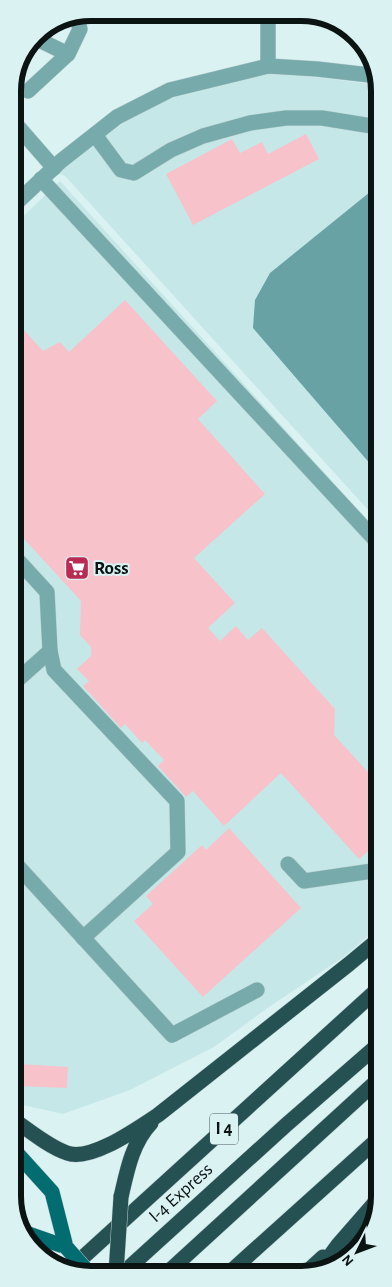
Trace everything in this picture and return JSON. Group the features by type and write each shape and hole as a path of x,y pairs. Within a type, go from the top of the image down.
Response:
{"highway":[{"path":"21,1125 57,1149 68,1154 80,1155 93,1152 105,1146 158,1115 371,946"},
{"name":"I 4","path":"76,1264 371,995"},
{"name":"I-4 Express","path":"131,1266 286,1125 371,1051"},
{"path":"175,1266 371,1086"},
{"path":"116,1266 121,1197 132,1155 145,1130 158,1115"},
{"path":"237,1266 371,1145"},
{"path":"354,1227 369,1210"},
{"path":"317,1263 332,1250"}],"main road":[{"path":"21,1158 52,1192 66,1247 82,1265"},
{"path":"35,1236 66,1247"}],"street":[{"path":"268,21 268,66"},
{"path":"28,91 68,54 80,29 78,23"},
{"path":"42,42 68,54"},
{"path":"21,199 54,168 117,118 170,90 268,66 368,75"},
{"path":"95,135 121,170 134,173 171,150 203,136 250,123 286,118 322,118 371,127"},
{"path":"21,130 54,168"},
{"path":"42,179 371,535"},
{"path":"21,564 47,592 50,651 54,670 177,801 178,852 83,938"},
{"path":"21,677 50,651"},
{"path":"288,864 304,881 371,871"},
{"path":"21,870 172,1035 257,990"}],"shaded area":[{"path":"268,74 315,77 370,84 371,192 253,328 371,465 371,513 65,176 60,174 57,176 121,124 172,98"},
{"path":"57,176 21,210 21,209"},
{"path":"60,181 371,524 371,934 342,958 214,1047 130,1090 63,1114 21,1105 21,218"}],"water":[{"path":"370,192 371,465 253,328 255,300 270,273"}],"building":[{"path":"306,134 319,159 193,225 166,174 232,139 240,153 262,142 268,154"},
{"path":"125,300 217,401 198,419 265,494 194,558 235,603 208,628 220,641 236,626 248,640 262,628 335,709 334,735 371,775 371,849 359,859 281,773 224,826 193,791 186,797 158,766 164,760 145,740 142,743 125,724 121,728 83,686 89,681 77,669 91,656 91,647 80,635 81,601 21,536 21,327 43,351 60,342 69,352"},
{"path":"229,828 301,908 203,997 134,921 153,904 146,896 202,845 206,850"},
{"path":"21,1064 68,1067 67,1088 21,1086"}],"place":[{"name":"Ross","path":"77,568"}]}
